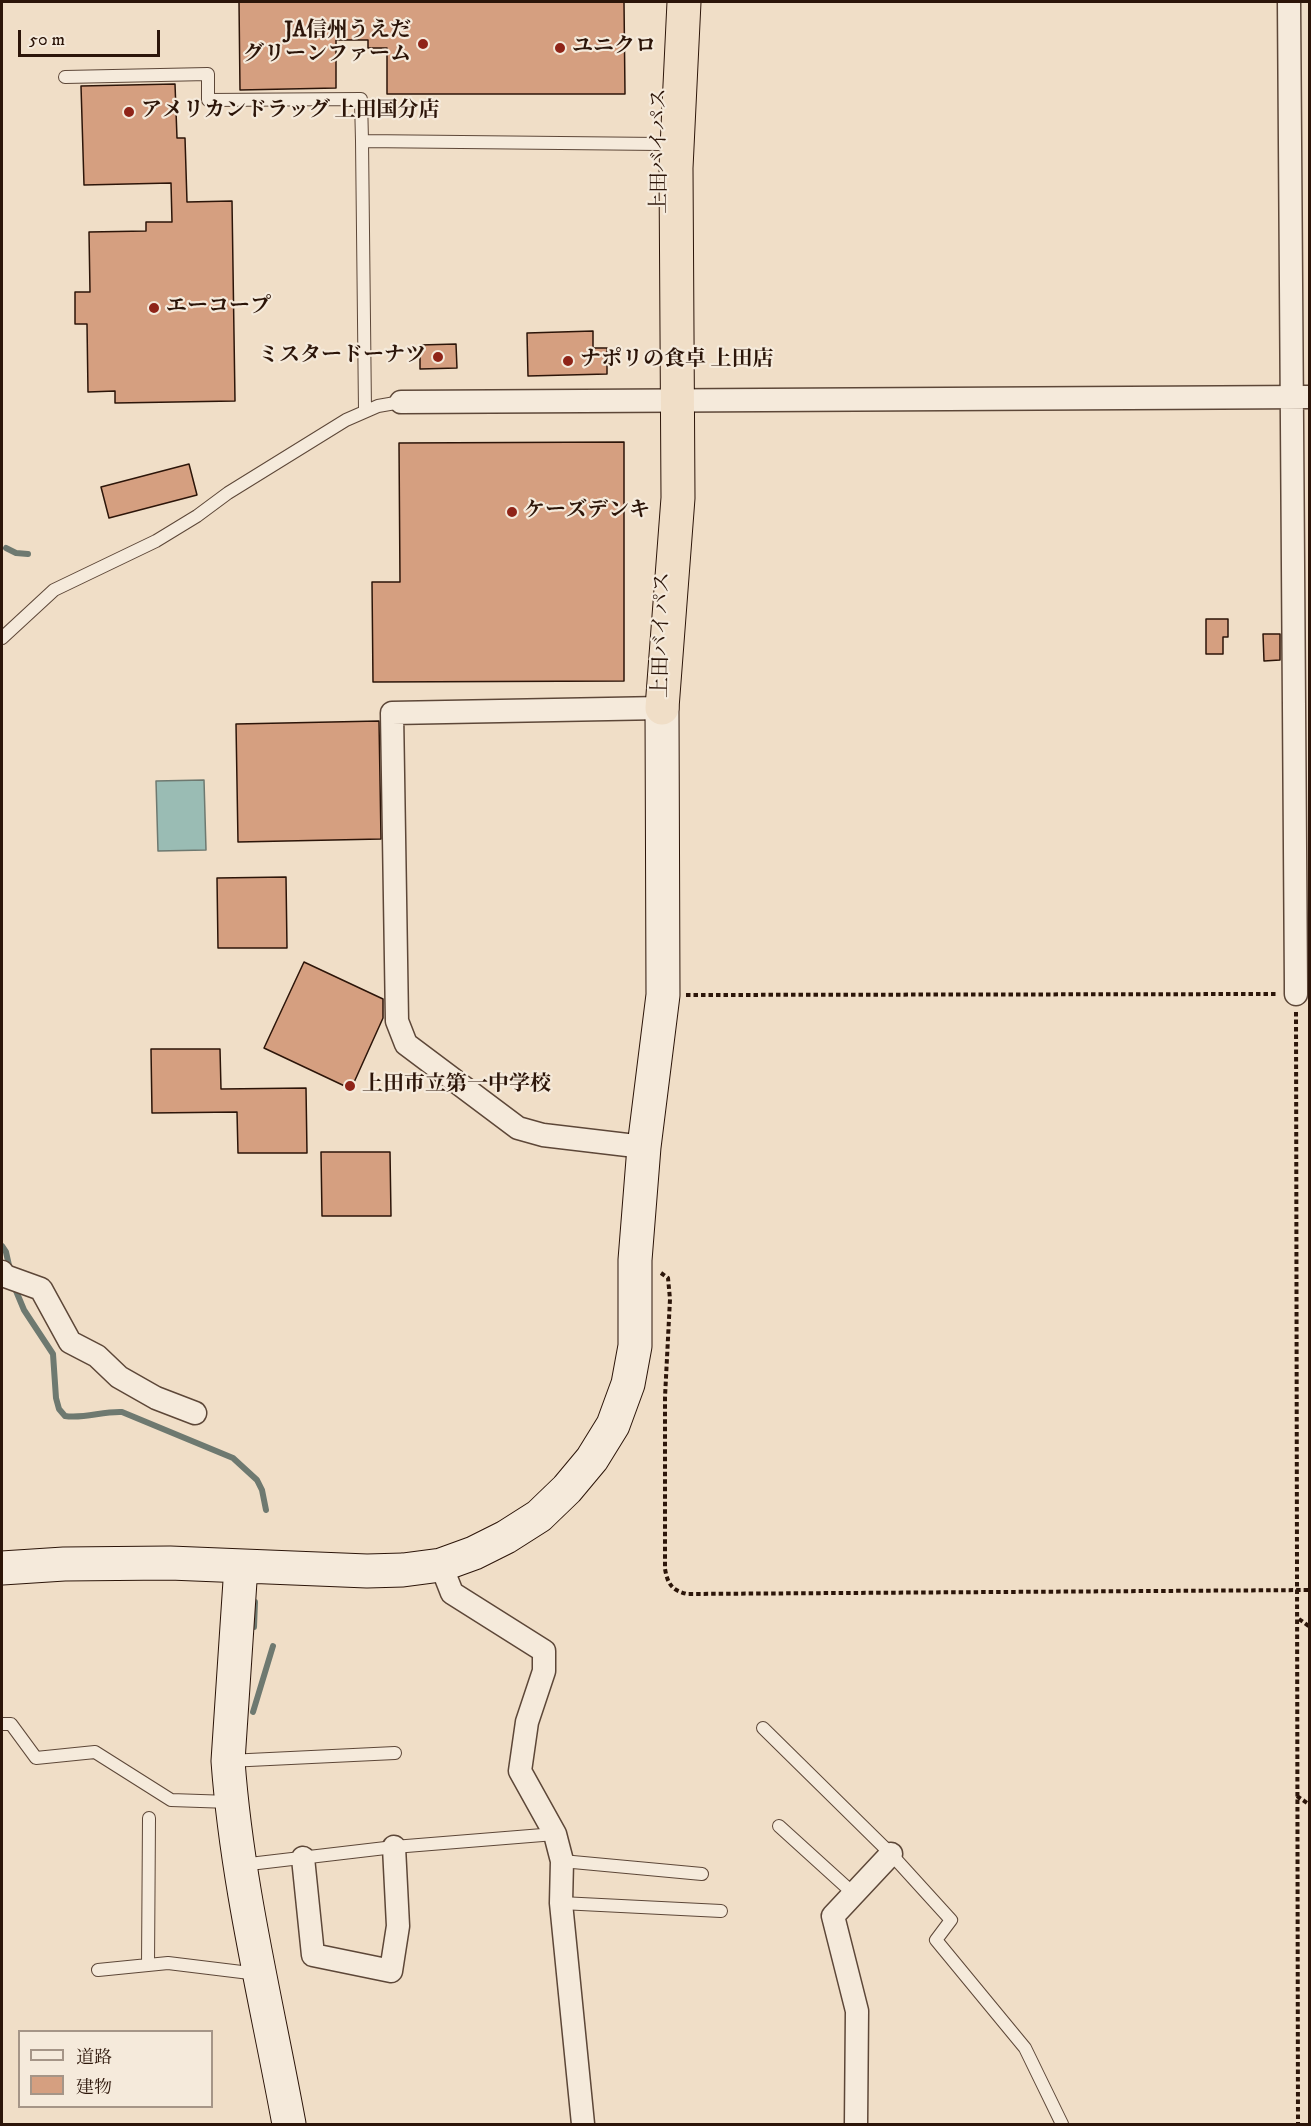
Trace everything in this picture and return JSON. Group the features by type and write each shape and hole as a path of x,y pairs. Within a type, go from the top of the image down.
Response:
{"highway":[{"name":"上田バイパス","path":"662,2 660,144 670,400"},
{"name":"上田バイパス","path":"662,708 665,505 684,2"}],"street":[{"path":"1289,2 1300,397 1295,579 1296,993"},
{"path":"400,402 1300,397"},
{"path":"2,1568 64,1564 170,1563 367,1571 403,1570 441,1565 474,1553 506,1537 539,1516 567,1489 592,1459 613,1425 628,1384 635,1346 635,1260 644,1147 663,995 662,708 392,713 397,1021 406,1044 518,1128 543,1135 644,1147"},
{"path":"2,1272 5,1276 41,1289 70,1342 97,1356 119,1377 156,1398 195,1413"},
{"path":"441,1565 452,1593 544,1651 544,1671 527,1722 519,1771 555,1834 562,1861 561,1903 583,2124"},
{"path":"242,1566 228,1761 231,1802 240,1865 289,2124"},
{"path":"303,1858 313,1955 391,1971 398,1926 394,1847"},
{"path":"856,2124 857,2011 833,1916 891,1854"}],"lane":[{"path":"65,77 208,74 208,100 361,99 365,411"},
{"path":"362,141 660,144"},
{"path":"2,638 54,590 156,541 346,420 378,406 400,402"},
{"path":"2,1724 11,1724 36,1758 95,1752 171,1800 231,1802"},
{"path":"763,1728 891,1854 951,1920 936,1940 1025,2048 1062,2124"},
{"path":"228,1761 395,1753"},
{"path":"148,1965 149,1818"},
{"path":"779,1826 854,1894"},
{"path":"240,1865 394,1847 555,1834"},
{"path":"562,1861 702,1874"},
{"path":"561,1903 721,1911"},
{"path":"98,1970 168,1963 260,1974"}],"path":[{"path":"663,995 1296,993 1298,2124"},
{"path":"635,1260 668,1278 670,1287 665,1397 665,1569 670,1586 676,1591 699,1594 1310,1590"},
{"path":"1298,1619 1310,1627"},
{"path":"1297,1795 1310,1805"}],"water":[{"path":"204,780 206,850 158,851 156,781"}],"building":[{"path":"239,2 624,2 625,94 387,94 387,48 368,48 368,40 336,40 336,88 240,90"},
{"name":"エーコープ","path":"175,84 177,138 185,138 187,202 232,201 235,401 115,403 115,391 88,392 87,324 75,324 75,292 90,292 89,232 146,231 146,222 172,222 171,183 84,185 81,86"},
{"name":"ナポリの食卓 上田店","path":"593,331 593,348 607,348 607,374 528,376 527,333"},
{"name":"ミスタードーナツ","path":"456,344 457,368 420,369 420,345"},
{"name":"ケーズデンキ","path":"624,442 624,681 373,682 372,582 400,582 399,443"},
{"path":"189,464 197,495 109,518 101,487"},
{"path":"1206,619 1228,619 1228,637 1223,637 1223,654 1206,654"},
{"path":"1263,634 1280,634 1280,660 1264,661"},
{"path":"379,721 381,839 238,842 236,724"},
{"path":"286,877 287,948 218,948 217,878"},
{"path":"304,962 383,999 383,1018 351,1089 264,1048"},
{"path":"151,1049 220,1049 221,1089 306,1088 307,1153 238,1153 237,1112 152,1113"},
{"path":"321,1152 390,1152 391,1216 322,1216"}],"waterway":[{"path":"6,548 16,553 28,554"},
{"path":"2,1246 6,1252 10,1270"},
{"path":"14,1286 24,1310 53,1354 56,1398 59,1409 65,1416 122,1412 233,1458 257,1480 262,1490 266,1510"},
{"path":"254,1627 255,1602"},
{"path":"253,1712 273,1646"}],"place":[{"name":"JA信州うえだ グリーンファーム","path":"423,44"},
{"name":"ユニクロ","path":"560,48"},
{"name":"アメリカンドラッグ 上田国分店","path":"129,112"},
{"name":"エーコープ","path":"154,308"},
{"name":"ミスタードーナツ","path":"438,357"},
{"name":"ナポリの食卓 上田店","path":"568,361"},
{"name":"ケーズデンキ","path":"512,512"},
{"name":"上田市立第一中学校","path":"350,1086"}]}
